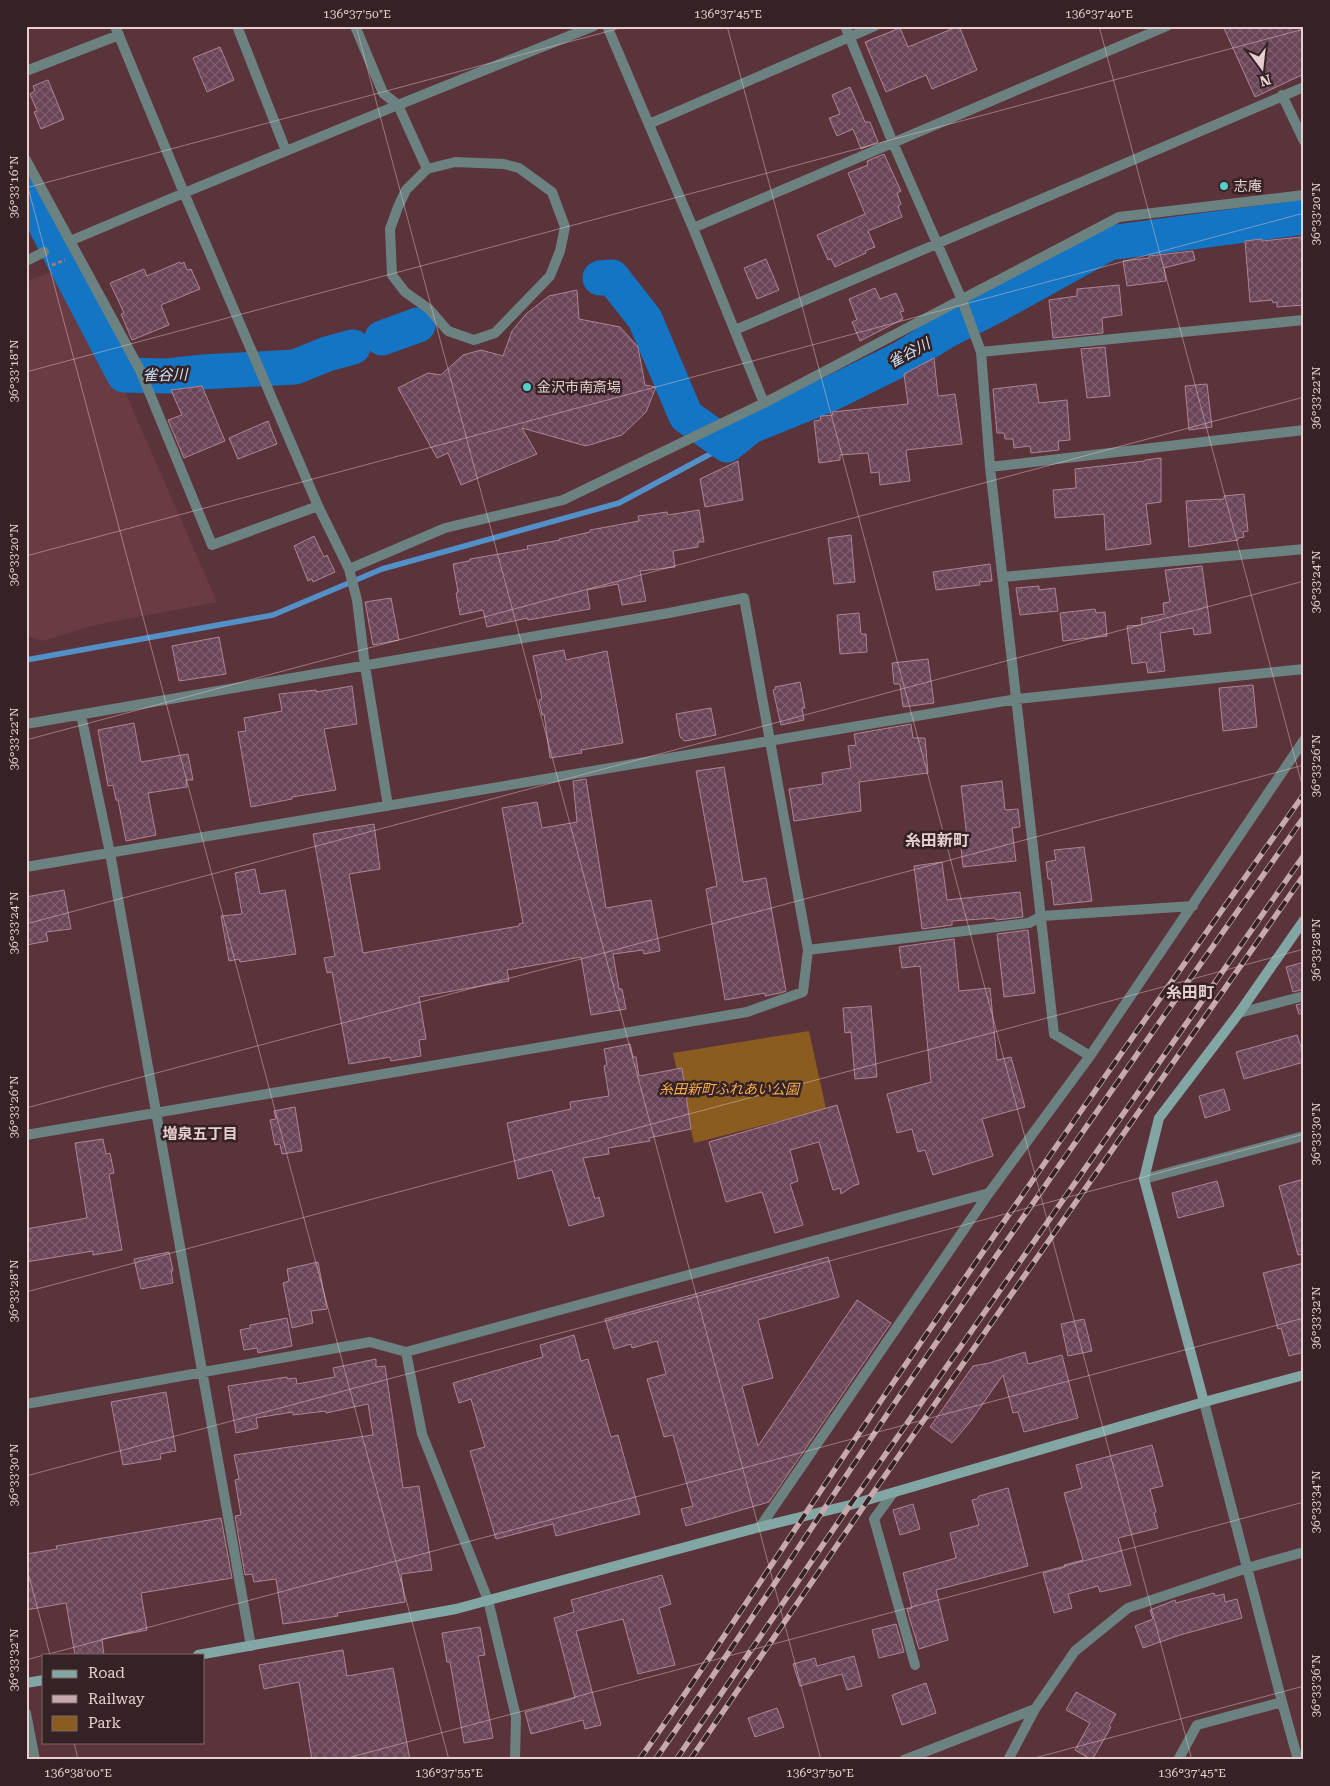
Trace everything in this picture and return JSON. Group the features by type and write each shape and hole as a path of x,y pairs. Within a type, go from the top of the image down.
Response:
{"street":[{"path":"237,26 286,150"},
{"path":"355,26 383,93 398,104 427,169"},
{"path":"70,241 398,104 594,26"},
{"path":"607,26 693,228 764,403"},
{"path":"846,26 893,143 963,303 981,352 990,467 1054,1034 1090,1056"},
{"path":"649,124 875,26"},
{"path":"693,228 1167,26"},
{"path":"26,71 117,31 318,506 351,574 357,600 365,666 388,806"},
{"path":"734,330 1304,87"},
{"path":"1282,96 1304,142"},
{"path":"26,160 140,370 212,545 318,506"},
{"path":"455,162 504,164 519,168 552,192 565,227 560,251 550,276 494,333 474,340 448,331 430,309 405,292 392,275 390,229 406,190 427,169 455,162"},
{"path":"351,574 445,528 563,500 764,403 963,303 1118,217 1304,195"},
{"path":"26,261 44,252"},
{"path":"981,352 1304,320"},
{"path":"990,467 1304,430"},
{"path":"1003,577 1304,548"},
{"path":"26,724 669,613 744,598 808,950 803,992 747,1012 26,1135"},
{"path":"26,867 1017,699 1304,669"},
{"path":"82,715 110,853 251,1646"},
{"path":"760,1527 989,1193 1090,1056 1304,740"},
{"path":"808,950 1029,922 1042,916 1193,906"},
{"path":"1298,1760 1144,1179 1159,1118 1239,1013 1304,920"},
{"path":"1239,1013 1304,996"},
{"path":"1144,1179 1304,1136"},
{"path":"26,1404 370,1342 406,1352 989,1193"},
{"path":"406,1352 422,1434 488,1600 516,1717 516,1760"},
{"path":"204,1654 456,1609 893,1493 1204,1402 1304,1375"},
{"path":"893,1493 874,1519 915,1665"},
{"path":"1008,1760 1035,1709 1075,1651 1128,1608 1247,1568 1304,1552"},
{"path":"26,1683 42,1680"},
{"path":"1178,1760 1197,1725 1282,1702"},
{"path":"904,1760 1035,1709"},
{"path":"26,1713 35,1760"}],"shaded area":[{"path":"58,269 126,394 217,602 91,626 43,641 30,637 26,638 26,282"}],"green space":[{"name":"糸田新町ふれあい公園","path":"809,1031 826,1109 694,1143 673,1053"}],"building":[{"path":"959,26 977,70 932,89 926,75 886,92 865,42 900,28 908,47"},
{"path":"1223,26 1304,26 1304,74 1255,97"},
{"path":"220,47 234,80 207,92 193,58"},
{"path":"48,80 64,119 41,129 34,112 37,111 30,94 35,91 33,86"},
{"path":"850,87 865,122 870,122 878,142 861,149 853,129 837,136 829,118 840,114 832,95"},
{"path":"884,154 901,191 897,193 901,204 898,206 902,217 868,231 875,247 835,267 831,259 828,260 817,235 865,214 848,173 868,165 867,161"},
{"path":"1301,237 1304,261 1304,305 1277,307 1277,302 1273,303 1272,300 1250,302 1245,241"},
{"path":"1193,251 1195,260 1164,268 1166,281 1127,286 1123,261"},
{"path":"766,259 779,290 757,299 744,268"},
{"path":"180,262 181,264 184,262 187,270 191,269 200,289 161,305 169,325 132,340 121,314 124,313 110,283 144,269 147,276"},
{"path":"1119,285 1122,315 1102,318 1103,333 1053,338 1049,300 1077,296 1077,289"},
{"path":"875,288 880,299 896,293 904,311 900,312 903,319 860,341 852,322 857,320 849,299"},
{"name":"金沢市南斎場","path":"577,290 579,319 620,327 638,347 645,385 656,387 646,412 622,435 586,446 522,428 537,454 461,485 448,453 437,458 398,388 428,373 441,375 463,355 481,350 503,356 512,331 526,314 549,296"},
{"path":"1105,347 1110,396 1087,398 1081,349"},
{"path":"934,358 938,396 955,394 962,444 906,450 910,481 880,485 879,472 871,473 868,453 840,455 840,460 819,463 814,421 820,420 821,416 833,415 832,412 908,404 904,374"},
{"path":"1036,384 1039,403 1067,400 1070,440 1058,441 1059,450 1031,453 1030,446 1014,448 1013,439 1005,439 1004,433 997,433 993,389"},
{"path":"1207,384 1212,427 1189,430 1185,386"},
{"path":"202,386 225,441 184,458 168,420 182,415 171,390"},
{"path":"268,421 277,444 238,459 229,438"},
{"path":"1161,458 1161,502 1146,504 1151,544 1106,550 1104,514 1055,518 1053,490 1076,488 1075,469"},
{"path":"738,461 743,500 705,507 700,479"},
{"path":"1244,494 1248,531 1243,532 1244,537 1238,538 1238,540 1189,547 1186,501 1224,499 1224,496"},
{"path":"699,510 704,542 698,542 698,547 673,551 675,567 640,571 646,601 622,605 618,584 587,590 590,609 528,620 527,618 487,627 483,610 460,615 453,564 469,561 470,559 528,549 527,546 560,540 590,532 590,530 639,521 638,516 667,512 668,515"},
{"path":"851,535 855,582 834,584 828,538"},
{"path":"314,536 324,557 327,555 335,572 313,582 312,579 308,581 294,546"},
{"path":"990,564 992,581 979,582 980,585 936,590 933,572"},
{"path":"1202,566 1211,633 1194,635 1193,628 1160,633 1165,671 1148,673 1146,662 1132,664 1127,626 1142,625 1141,618 1164,614 1163,603 1170,602 1165,570"},
{"path":"1039,586 1039,590 1055,588 1058,611 1020,615 1016,588"},
{"path":"391,598 399,640 373,645 365,602"},
{"path":"1095,609 1096,613 1105,612 1107,636 1063,641 1060,613"},
{"path":"859,613 861,634 866,634 867,652 840,654 837,615"},
{"path":"219,637 226,674 179,681 172,646"},
{"path":"564,650 566,660 607,651 623,743 581,750 582,753 550,758 544,714 542,715 539,700 542,699 533,656"},
{"path":"928,659 934,703 903,707 900,684 894,684 892,663"},
{"path":"800,682 805,708 802,708 804,720 781,725 773,690 776,689 775,687"},
{"path":"1253,685 1257,727 1223,731 1219,688"},
{"path":"352,686 357,724 324,729 336,790 292,797 292,799 251,807 238,732 246,731 244,718 282,711 279,694 316,690 316,692"},
{"path":"711,708 716,735 685,741 680,737 676,714"},
{"path":"134,723 141,762 188,754 193,780 186,780 187,787 148,793 156,835 126,841 118,800 116,800 113,785 108,786 98,730"},
{"path":"911,724 913,738 925,738 928,773 859,782 861,811 794,821 789,789 823,784 822,773 851,768 848,746 856,745 854,734"},
{"path":"724,767 743,882 766,878 786,991 765,996 765,993 725,1000 706,889 717,886 696,771"},
{"path":"586,779 606,908 651,900 660,951 644,954 643,950 613,954 619,989 622,989 626,1009 591,1015 581,957 507,970 509,981 419,997 426,1039 419,1040 421,1056 391,1061 390,1057 349,1064 332,972 327,973 324,958 335,956 313,834 374,824 380,869 349,874 363,953 519,926 519,924 523,923 502,808 537,802 542,828 577,822 573,781"},
{"path":"1002,781 1005,810 1018,809 1020,827 1012,828 1016,861 963,867 960,838 967,837 961,786"},
{"path":"1084,847 1092,901 1054,905 1051,879 1048,879 1046,862 1056,860 1054,850"},
{"path":"942,862 947,900 1020,892 1023,917 952,921 952,925 922,929 914,866"},
{"path":"255,869 260,894 285,890 296,954 240,962 239,959 229,961 221,916 242,914 235,873"},
{"path":"64,890 71,929 46,932 48,941 26,945 26,897"},
{"path":"1028,930 1035,993 1004,997 997,934"},
{"path":"954,939 959,991 990,988 997,1060 1011,1057 1025,1107 982,1119 993,1156 933,1175 925,1150 918,1152 912,1129 897,1133 887,1094 931,1082 920,966 902,968 899,947"},
{"path":"1304,962 1304,989 1293,992 1286,967"},
{"path":"1304,1003 1304,1014 1299,1014 1296,1005"},
{"path":"871,1006 877,1077 855,1079 851,1032 845,1033 843,1008"},
{"path":"1297,1035 1304,1056 1304,1062 1244,1079 1236,1052"},
{"path":"630,1044 633,1057 636,1057 639,1076 682,1068 691,1129 649,1138 650,1141 608,1148 609,1154 583,1158 595,1199 599,1197 604,1216 569,1226 552,1170 518,1179 507,1123 571,1109 570,1102 609,1096 604,1066 607,1065 604,1049"},
{"path":"1224,1089 1230,1110 1205,1118 1199,1096"},
{"path":"837,1105 859,1184 841,1194 840,1188 833,1190 819,1142 790,1150 798,1181 790,1184 803,1225 775,1233 762,1192 726,1202 709,1142"},
{"path":"295,1107 302,1151 282,1154 280,1144 275,1145 270,1120 276,1119 274,1111"},
{"path":"103,1139 106,1154 110,1153 114,1173 109,1174 122,1250 93,1255 93,1251 26,1262 26,1229 87,1218 75,1143"},
{"path":"1304,1179 1304,1254 1298,1255 1279,1186"},
{"path":"1217,1181 1224,1206 1178,1218 1172,1193"},
{"path":"169,1252 173,1271 171,1271 173,1283 141,1289 134,1259"},
{"path":"828,1257 839,1297 758,1320 773,1378 742,1386 758,1446 857,1300 891,1323 769,1502 686,1526 681,1509 693,1506 673,1435 664,1437 647,1379 666,1374 657,1341 632,1348 631,1344 614,1349 605,1319"},
{"path":"318,1262 327,1309 311,1311 313,1323 292,1328 283,1283 289,1281 287,1269"},
{"path":"1304,1263 1304,1352 1289,1356 1281,1328 1278,1329 1263,1273"},
{"path":"287,1318 292,1346 258,1353 257,1348 244,1350 240,1330 250,1328 250,1325"},
{"path":"1084,1319 1092,1351 1068,1356 1061,1324"},
{"path":"574,1335 581,1361 588,1359 611,1437 618,1435 640,1514 556,1536 553,1524 496,1539 470,1451 485,1447 471,1399 459,1403 453,1383 543,1357 540,1345"},
{"path":"1025,1352 1028,1364 1062,1355 1078,1418 1024,1432 1018,1412 1013,1413 1003,1375 970,1422 952,1443 930,1427 973,1366"},
{"path":"376,1359 376,1367 385,1366 403,1488 419,1486 432,1570 401,1574 405,1602 337,1613 338,1616 283,1624 276,1579 254,1582 252,1574 245,1575 235,1516 241,1515 235,1480 239,1479 234,1455 373,1435 368,1404 326,1413 326,1411 293,1415 293,1412 256,1418 258,1428 236,1433 228,1386 287,1377 287,1379 296,1378 297,1384 335,1377 333,1368"},
{"path":"166,1392 176,1451 160,1454 161,1459 123,1465 111,1402"},
{"path":"1152,1445 1163,1486 1150,1489 1158,1528 1118,1538 1131,1585 1100,1592 1098,1586 1068,1594 1072,1608 1054,1613 1043,1573 1083,1560 1064,1493 1082,1488 1076,1465"},
{"path":"1008,1488 1028,1566 936,1590 948,1640 919,1649 907,1609 912,1608 903,1573 956,1558 950,1533 979,1525 972,1500 977,1499 979,1496"},
{"path":"913,1504 920,1529 900,1535 893,1510"},
{"path":"221,1518 232,1578 141,1593 147,1630 102,1639 104,1654 75,1654 66,1603 26,1610 26,1554 57,1549 56,1546"},
{"path":"662,1575 671,1604 659,1608 675,1665 638,1674 623,1619 576,1631 601,1725 585,1729 583,1720 531,1734 525,1712 575,1698 554,1618 574,1612 571,1600"},
{"path":"1214,1593 1215,1596 1224,1594 1225,1602 1237,1599 1242,1618 1180,1635 1143,1648 1135,1626 1153,1619 1150,1610 1175,1600 1176,1603"},
{"path":"896,1624 904,1652 879,1658 872,1630"},
{"path":"480,1627 485,1655 478,1656 493,1738 464,1743 450,1662 447,1662 442,1633"},
{"path":"343,1650 347,1676 393,1668 410,1760 312,1760 299,1682 264,1689 259,1665"},
{"path":"854,1656 862,1686 847,1690 842,1674 800,1686 793,1664 815,1658 817,1666"},
{"path":"926,1683 936,1713 902,1725 892,1695"},
{"path":"1076,1692 1116,1714 1109,1726 1111,1727 1092,1760 1075,1750 1090,1723 1066,1710"},
{"path":"777,1708 784,1727 755,1737 748,1718"}],"waterway":[{"name":"雀谷川","path":"26,188 124,375 168,376 202,372 295,367 327,354 353,347"},
{"name":"雀谷川","path":"600,278 612,277 645,319 686,416 727,445 751,426 828,395 901,359 946,331 1109,243 1304,217"},
{"name":"雀谷川","path":"382,338 418,325"},
{"path":"26,660 273,615 382,569 619,503 727,445"}],"railway":[{"path":"639,1760 700,1673 846,1452 1088,1100 1304,794"},
{"path":"655,1760 714,1675 886,1416 1304,817"},
{"path":"676,1760 850,1505 1304,855"},
{"path":"690,1760 868,1500 1304,875"}],"place":[{"name":"志庵","path":"1224,186"},
{"name":"金沢市南斎場","path":"527,387"}],"district":[{"name":"糸田新町","path":"937,840"},
{"name":"糸田町","path":"1190,992"},
{"name":"増泉五丁目","path":"200,1134"}]}
